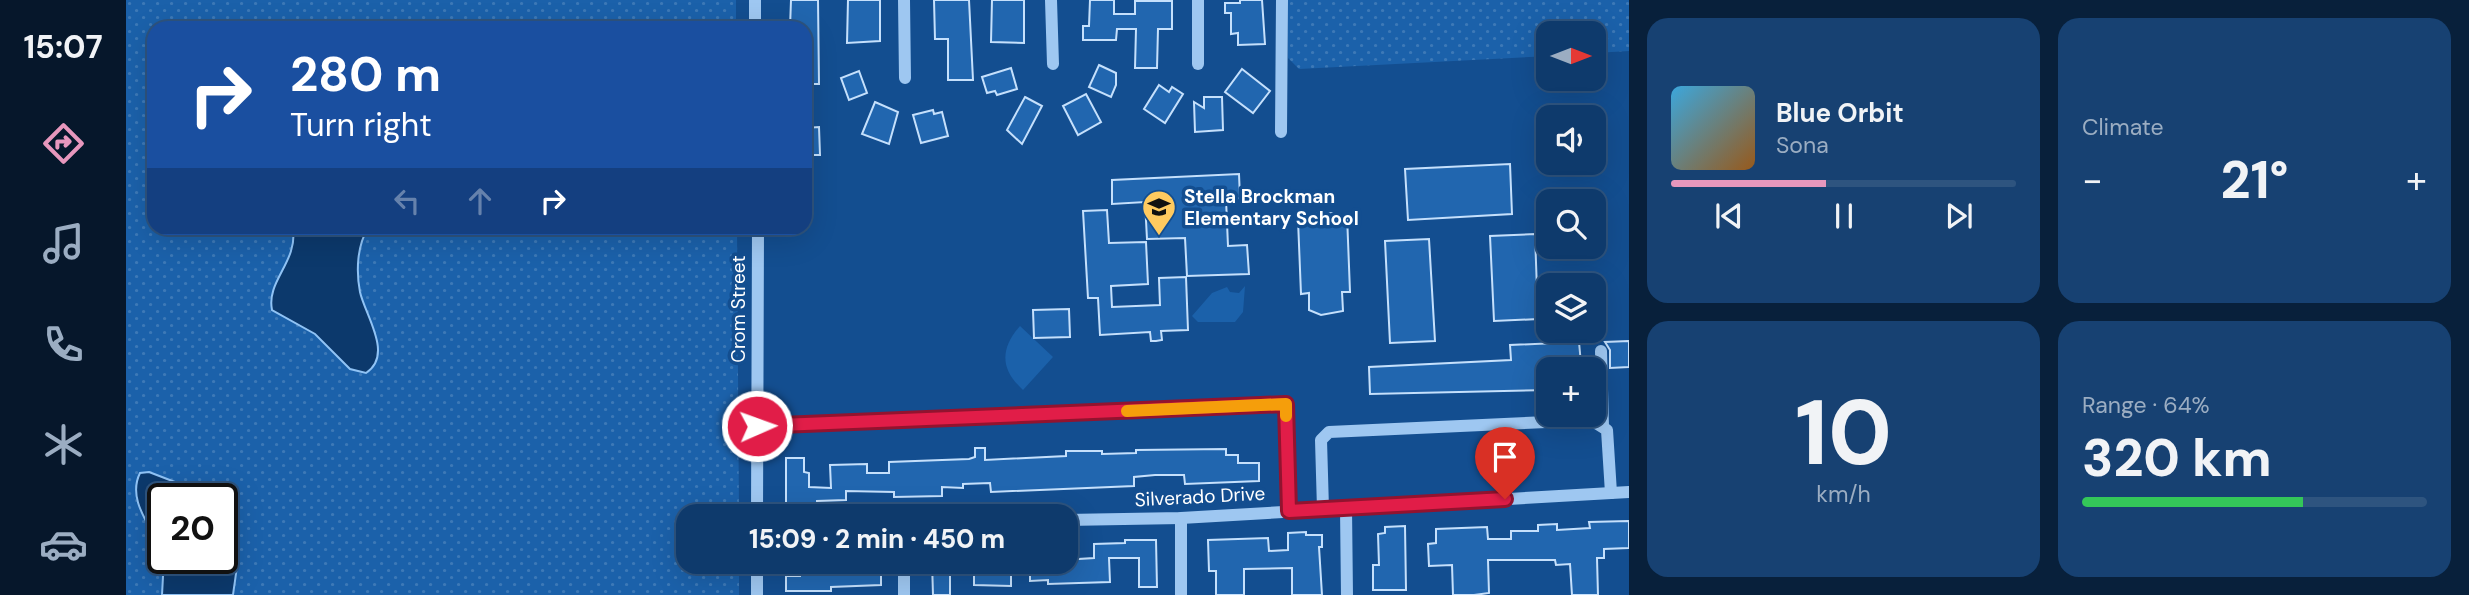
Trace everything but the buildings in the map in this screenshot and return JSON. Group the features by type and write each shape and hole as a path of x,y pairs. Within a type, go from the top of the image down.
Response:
{"street":[{"path":"755,0 755,21"},
{"path":"904,0 905,78"},
{"path":"1051,0 1053,65"},
{"path":"1198,0 1198,64"},
{"path":"1281,132 1282,0"},
{"name":"Crom Street","path":"757,504 758,235"},
{"path":"1601,351 1601,357"},
{"path":"757,426 1286,404 1289,511"},
{"path":"1323,509 1321,440 1329,432 1536,423"},
{"path":"1603,427 1607,430 1611,493"},
{"name":"Silverado Drive","path":"1078,520 1181,518 1629,492"},
{"path":"1346,508 1347,595"},
{"path":"1181,518 1181,595"},
{"path":"757,574 757,595"},
{"path":"904,574 904,595"}],"shaded area":[{"path":"126,0 736,0 736,21 147,21 147,235 737,235 739,504 676,504 676,574 739,574 739,595 126,595"},
{"path":"1288,0 1629,0 1629,51 1606,52 1606,21 1536,21 1536,57 1299,69 1288,58"},
{"path":"293,235 364,235 358,259 360,292 378,346 374,365 366,373 350,369 315,334 272,310 273,290 291,251"},
{"path":"1245,286 1243,312 1235,322 1198,322 1192,316 1212,293 1227,287 1230,292 1239,293"},
{"path":"1020,326 1053,357 1023,390 1010,374 1005,359 1013,334"},
{"path":"149,472 178,483 147,483 147,523 136,494 140,473"},
{"path":"163,574 236,574 233,595 162,595"}],"slow traffic":[{"path":"1127,411 1286,404 1286,416"}],"place":[{"name":"Stella Brockman Elementary School","path":"1159,237"}],"route":[{"path":"757,426 1286,404 1289,511 1505,499"}]}
